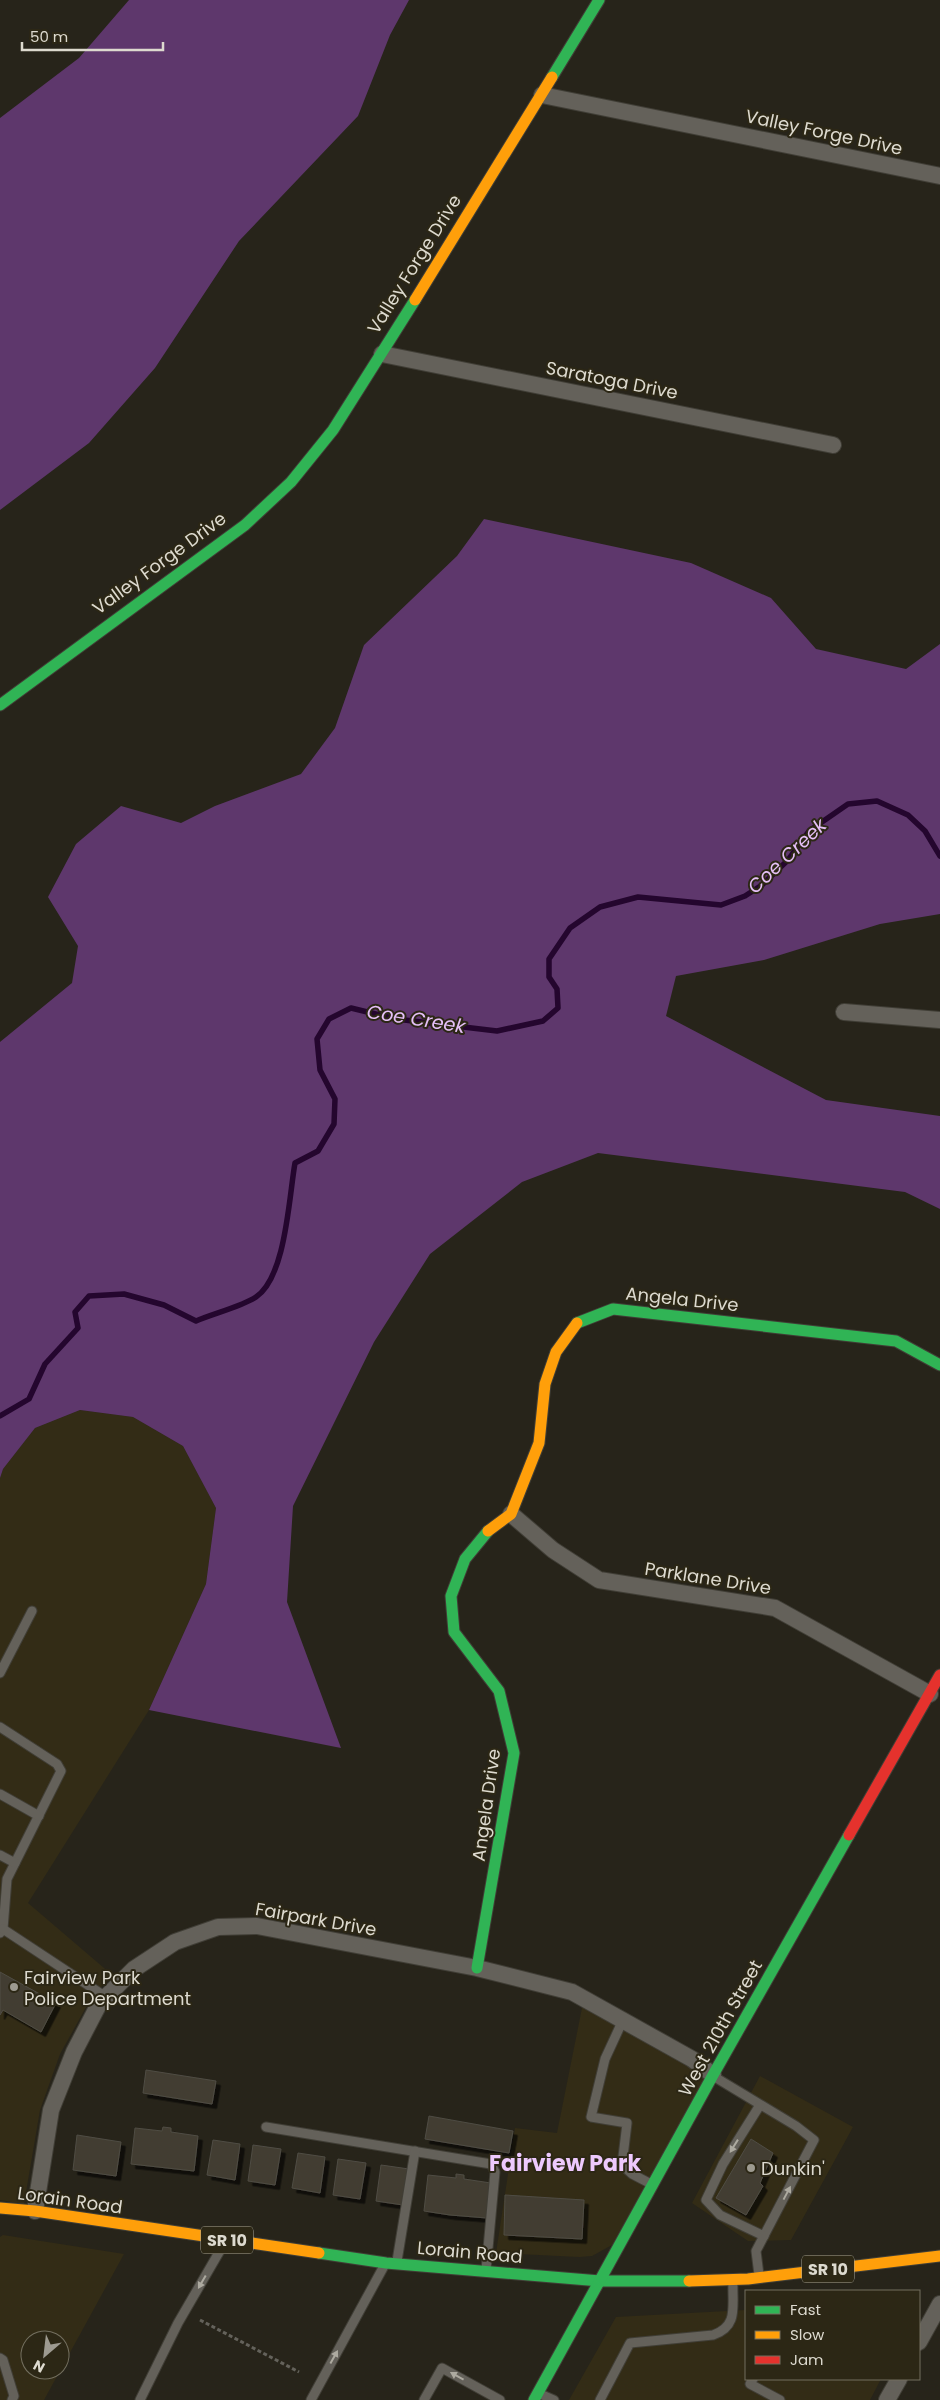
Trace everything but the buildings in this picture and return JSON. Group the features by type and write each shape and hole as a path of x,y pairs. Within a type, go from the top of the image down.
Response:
{"street":[{"path":"542,95 599,0"},
{"name":"Valley Forge Drive","path":"0,705 245,525 291,482 333,430 542,95 940,176"},
{"name":"Saratoga Drive","path":"382,354 833,445"},
{"path":"844,1012 940,1020"},
{"name":"Angela Drive","path":"477,1968 514,1753 499,1691 454,1632 451,1596 465,1559 484,1534 511,1514 539,1443 545,1384 556,1352 578,1322 613,1309 896,1341 940,1365"},
{"name":"Parklane Drive","path":"511,1514 553,1550 581,1570 600,1580 618,1585 775,1608 930,1694"},
{"name":"West 210th Street","path":"536,2396 713,2076 940,1675"},
{"name":"Fairpark Drive","path":"35,2211 51,2110 74,2052 100,2004 134,1969 175,1942 218,1927 257,1926 477,1968 572,1992 692,2059 713,2076"},
{"name":"Lorain Road","path":"0,2208 35,2211 391,2263 600,2280 674,2282 759,2278 782,2279 940,2256"},
{"path":"920,2340 940,2304"},
{"path":"887,2400 898,2380"}],"lane":[{"path":"0,1673 32,1611"},
{"path":"0,1727 57,1764 61,1771 7,1879 2,1910 2,1931 106,1997"},
{"path":"0,1794 39,1816"},
{"path":"0,1855 15,1863"},
{"path":"623,2020 605,2059 591,2117 627,2123 622,2165 632,2174 653,2185"},
{"path":"713,2076 796,2126 814,2140 756,2251 759,2278"},
{"path":"760,2105 723,2164 706,2200 720,2215 764,2236"},
{"path":"266,2127 491,2164 495,2172 486,2270"},
{"path":"311,2400 391,2263 415,2151"},
{"path":"140,2400 178,2323 226,2240"},
{"path":"600,2400 630,2343 713,2335 725,2331 732,2322 733,2280"},
{"path":"0,2358 3,2360 14,2396 12,2400"},
{"path":"424,2400 442,2368 500,2400"},
{"path":"752,2380 750,2384 780,2400"},
{"path":"536,2396 554,2400"}],"path":[{"path":"200,2320 299,2372"}],"shaded area":[{"path":"129,0 409,0 390,35 358,116 239,241 155,368 89,443 0,510 0,118 79,58"},
{"path":"484,519 691,563 771,598 816,649 906,669 940,644 940,914 880,924 764,960 676,976 666,1016 826,1100 940,1116 940,1209 905,1192 598,1153 522,1182 430,1254 374,1342 293,1506 287,1602 341,1748 149,1710 206,1584 216,1508 183,1446 133,1417 80,1410 35,1428 3,1469 0,1478 0,1042 72,983 78,946 48,897 76,844 121,806 181,823 215,806 301,774 335,728 364,645 457,556"},
{"path":"80,1410 133,1417 183,1446 216,1508 206,1584 149,1710 28,1903 111,1974 85,2009 60,2054 40,2110 24,2204 0,2200 0,1478 3,1469 35,1428"},
{"path":"583,2003 711,2069 612,2245 592,2256 579,2257 496,2253 515,2128 557,2133"},
{"path":"760,2076 853,2127 791,2240 748,2241 692,2203"},
{"path":"3,2235 124,2254 70,2353 70,2330 20,2330 20,2380 55,2380 44,2400 0,2400 0,2237"},
{"path":"745,2310 745,2380 880,2380 870,2400 569,2400 616,2317"}],"waterway":[{"name":"Coe Creek","path":"0,1416 29,1399 45,1364 78,1328 75,1312 89,1296 124,1294 164,1305 196,1321 236,1307 256,1297 266,1287 280,1255 295,1163 318,1151 334,1124 335,1099 320,1070 317,1039 329,1019 351,1008 396,1019 497,1031 543,1021 558,1008 557,989 549,977 549,959 570,928 600,907 638,897 721,905 745,896 762,885 788,860 809,831 848,804 877,801 908,815 925,831 940,856"}],"traffic: fast":[{"path":"552,77 599,0"},
{"path":"0,705 245,525 291,482 333,430 415,300"},
{"path":"577,1323 613,1309 896,1341 940,1365"},
{"path":"477,1968 514,1753 499,1691 454,1632 451,1596 465,1559 488,1531"},
{"path":"534,2400 713,2075 849,1835"},
{"path":"319,2253 386,2263 600,2281 689,2281"}],"traffic: slow":[{"path":"415,300 552,77"},
{"path":"488,1531 511,1514 539,1443 545,1384 556,1352 577,1323"},
{"path":"0,2208 35,2211 319,2253"},
{"path":"689,2281 748,2279 940,2256"}],"traffic: jam":[{"path":"849,1835 940,1675"}],"place":[{"name":"Fairview Park Police Department","path":"14,1987"},
{"name":"Dunkin'","path":"751,2168"}],"district":[{"name":"Fairview Park","path":"565,2163"}]}
